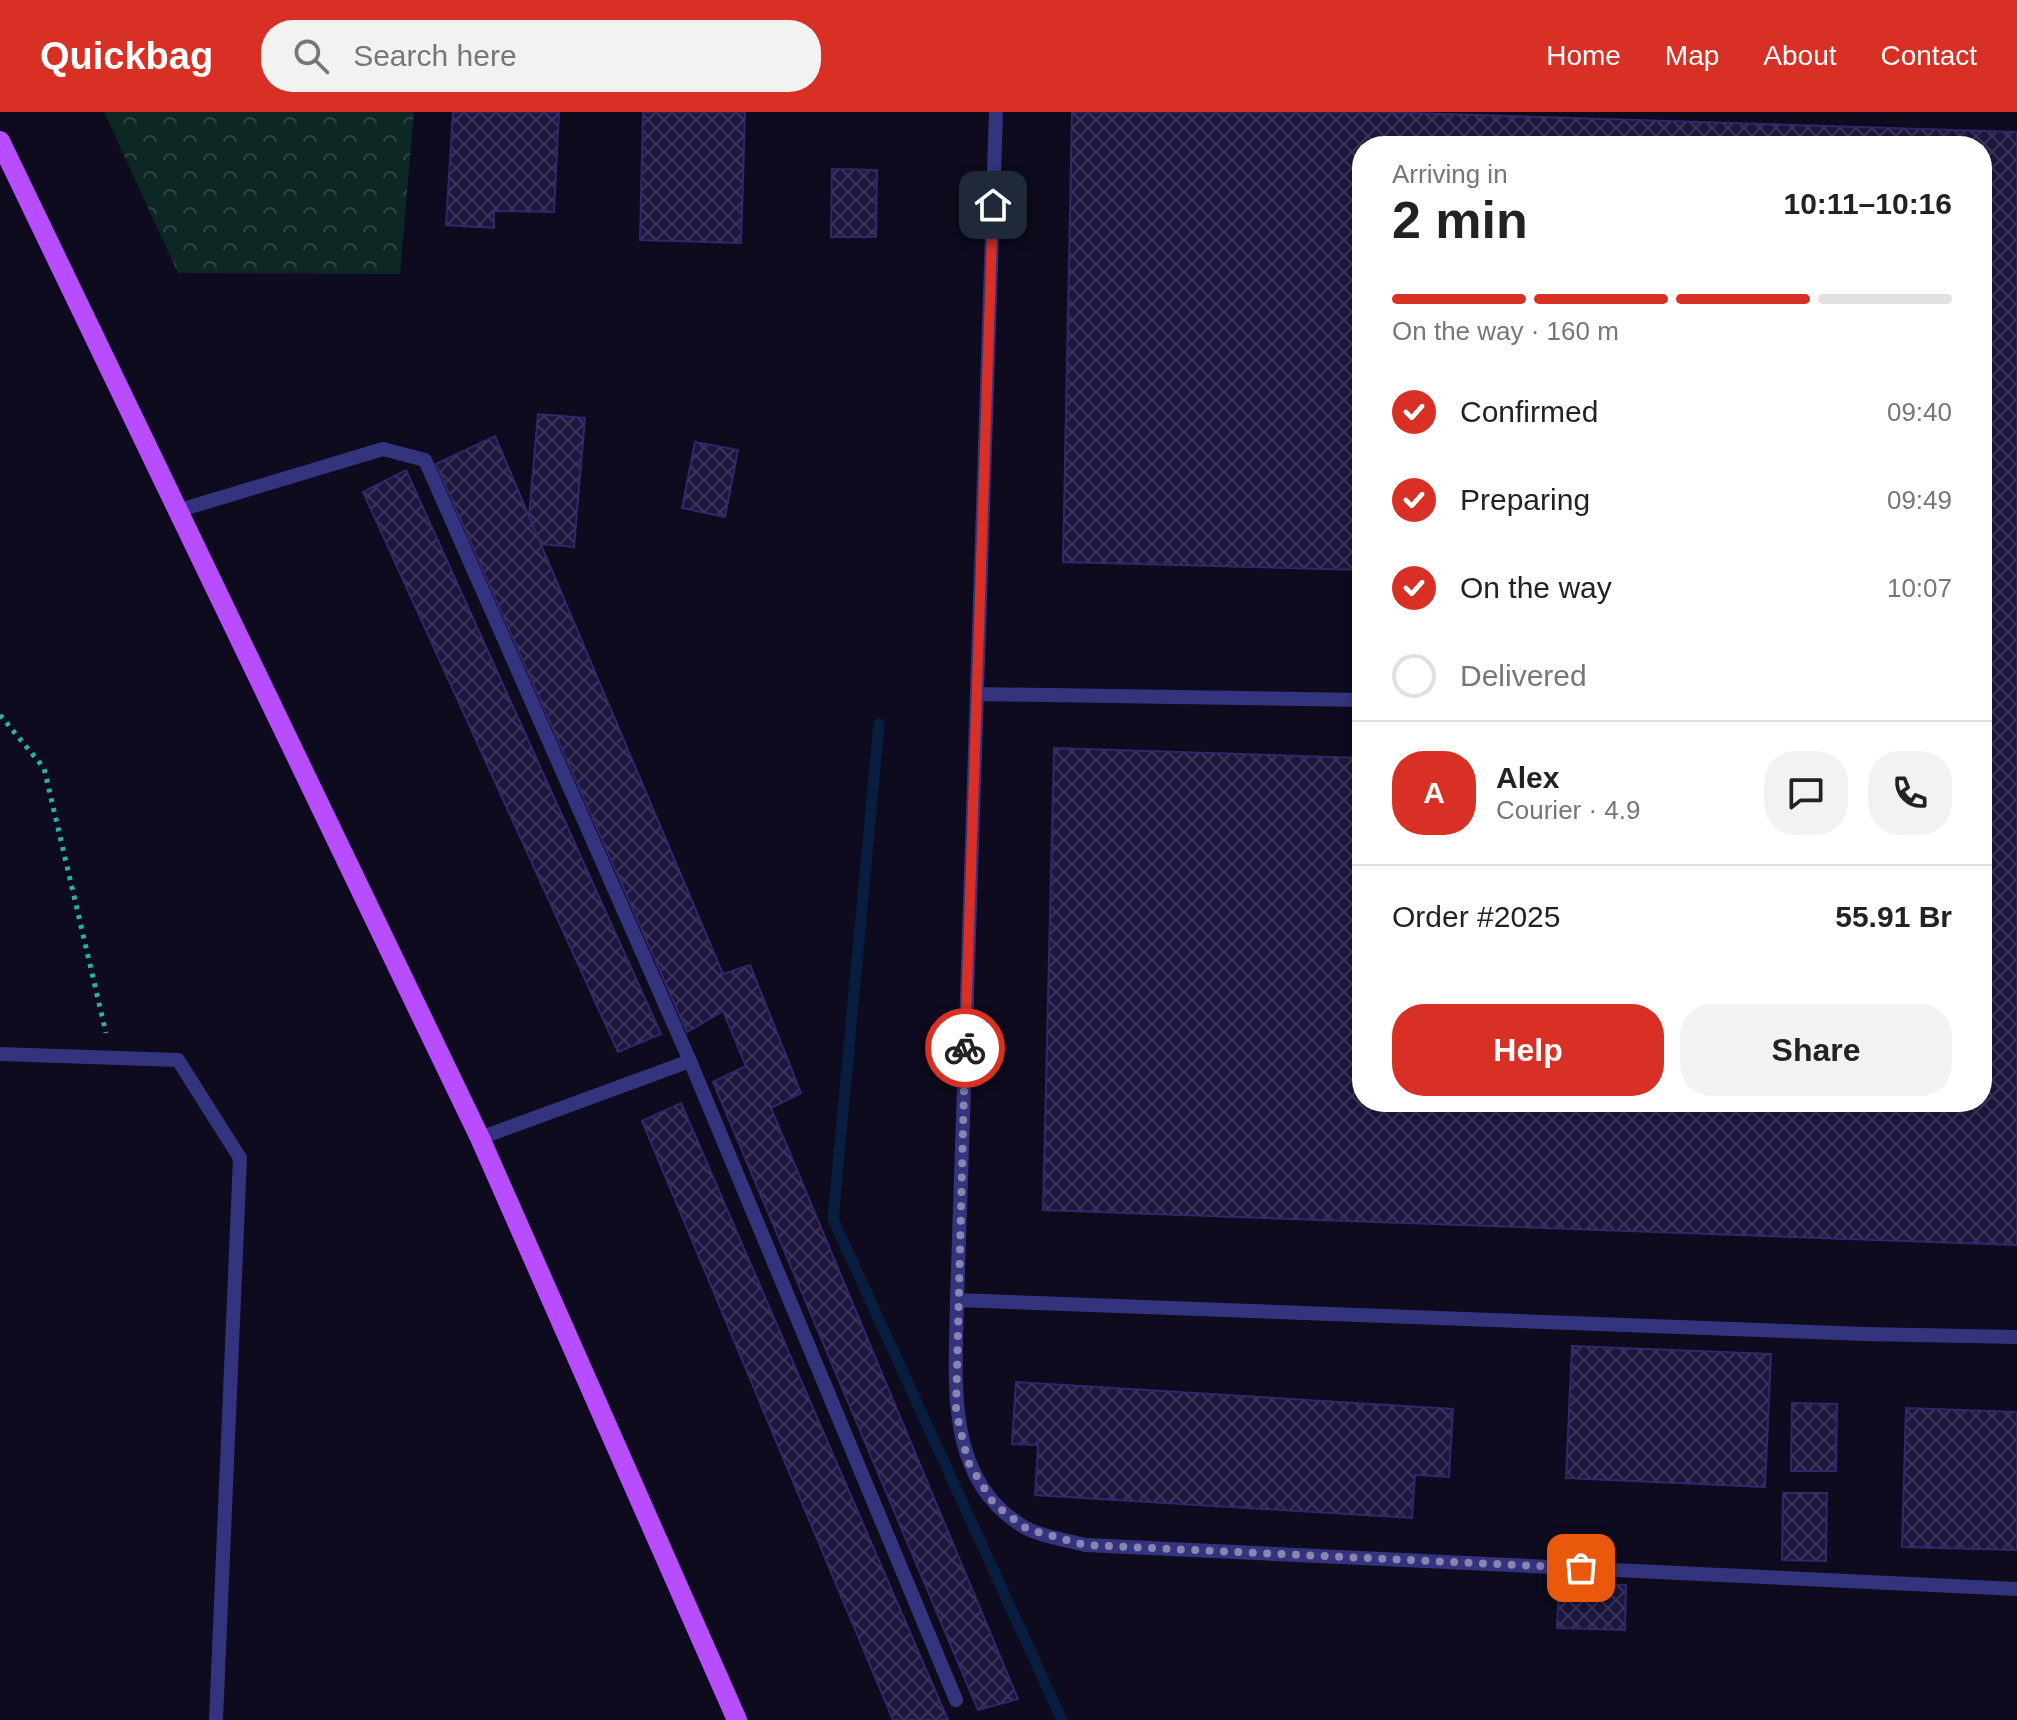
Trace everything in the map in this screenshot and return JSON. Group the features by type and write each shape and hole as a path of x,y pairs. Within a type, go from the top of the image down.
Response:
{"main road":[{"path":"0,141 480,1138 737,1720"}],"lane":[{"path":"996,112 957,1300 956,1411 968,1462 994,1504 1027,1529 1085,1545 2017,1589"},
{"path":"180,510 383,449 425,460 690,1061 956,1700"},
{"path":"977,694 1352,700"},
{"path":"0,1054 178,1060 240,1158 216,1720"},
{"path":"480,1138 690,1061"},
{"path":"957,1300 2017,1337"}],"path":[{"path":"0,715 44,768 112,1058"}],"green space":[{"path":"104,112 414,112 400,274 178,273"}],"building":[{"path":"453,112 559,112 554,212 494,211 494,228 446,225"},
{"path":"643,112 745,112 741,243 640,240"},
{"path":"1072,112 1379,112 2017,132 2017,1245 1043,1210 1054,748 1352,758 1352,1112 1992,1112 1992,136 1352,136 1352,570 1063,562"},
{"path":"832,169 877,170 876,237 831,237"},
{"path":"538,414 585,418 574,547 541,544 529,516"},
{"path":"495,436 723,974 750,965 801,1093 771,1108 1018,1699 978,1710 713,1082 746,1066 723,1011 687,1032 436,464"},
{"path":"695,442 738,450 725,517 682,508"},
{"path":"406,470 661,1034 618,1052 363,492"},
{"path":"681,1103 948,1720 893,1720 642,1121"},
{"path":"1572,1346 1771,1354 1765,1487 1566,1478"},
{"path":"1016,1382 1453,1409 1449,1477 1415,1475 1412,1518 1035,1495 1038,1445 1012,1444"},
{"path":"1792,1403 1837,1404 1836,1471 1791,1471"},
{"path":"1906,1408 2017,1412 2017,1550 1902,1547"},
{"path":"1783,1493 1827,1493 1826,1561 1782,1560"},
{"path":"1559,1584 1626,1585 1625,1630 1557,1628"}],"waterway":[{"path":"879,724 833,1219 1062,1720"}],"way so far":[{"path":"965,1048 956,1411 968,1462 994,1504 1027,1529 1085,1545 1581,1568"}],"route":[{"path":"965,1048 993,205"}]}
